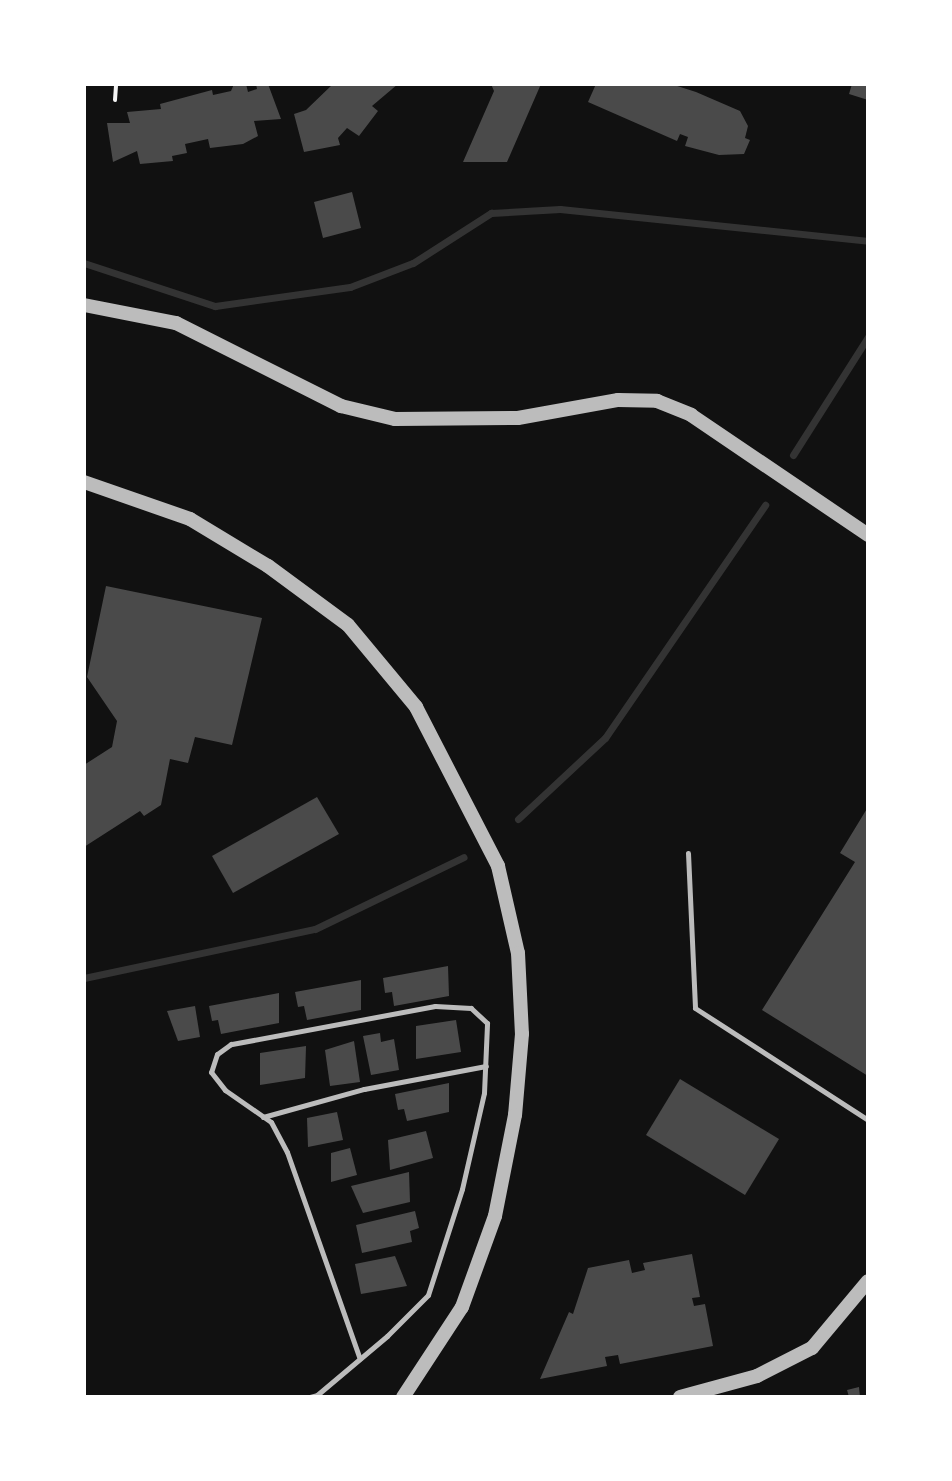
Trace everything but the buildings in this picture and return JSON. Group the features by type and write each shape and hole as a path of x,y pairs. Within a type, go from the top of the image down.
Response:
{"street":[{"path":"84,305 176,323 341,406 395,419 505,419 618,400 657,401 691,415 868,535"},
{"path":"84,482 190,519 268,566 348,625 416,707 498,866 518,953 522,1034 515,1115 495,1216 462,1307 403,1397"},
{"path":"680,1397 757,1376 812,1348 868,1281"}],"lane":[{"path":"688,853 695,1008 868,1120"},
{"path":"310,1397 360,1359 428,1295 462,1189 486,1066 487,1023 471,1008 435,1006 231,1044 217,1054 211,1072 225,1090 263,1117 287,1152 360,1359"},
{"path":"263,1117 364,1089 486,1066"}],"path":[{"path":"115,100 116,84"}],"waterway":[{"path":"84,263 215,306 350,287 413,263 491,213 560,209 868,241"},
{"path":"793,455 868,337"},
{"path":"518,819 605,738 765,505"},
{"path":"84,978 315,929 464,857"}]}
